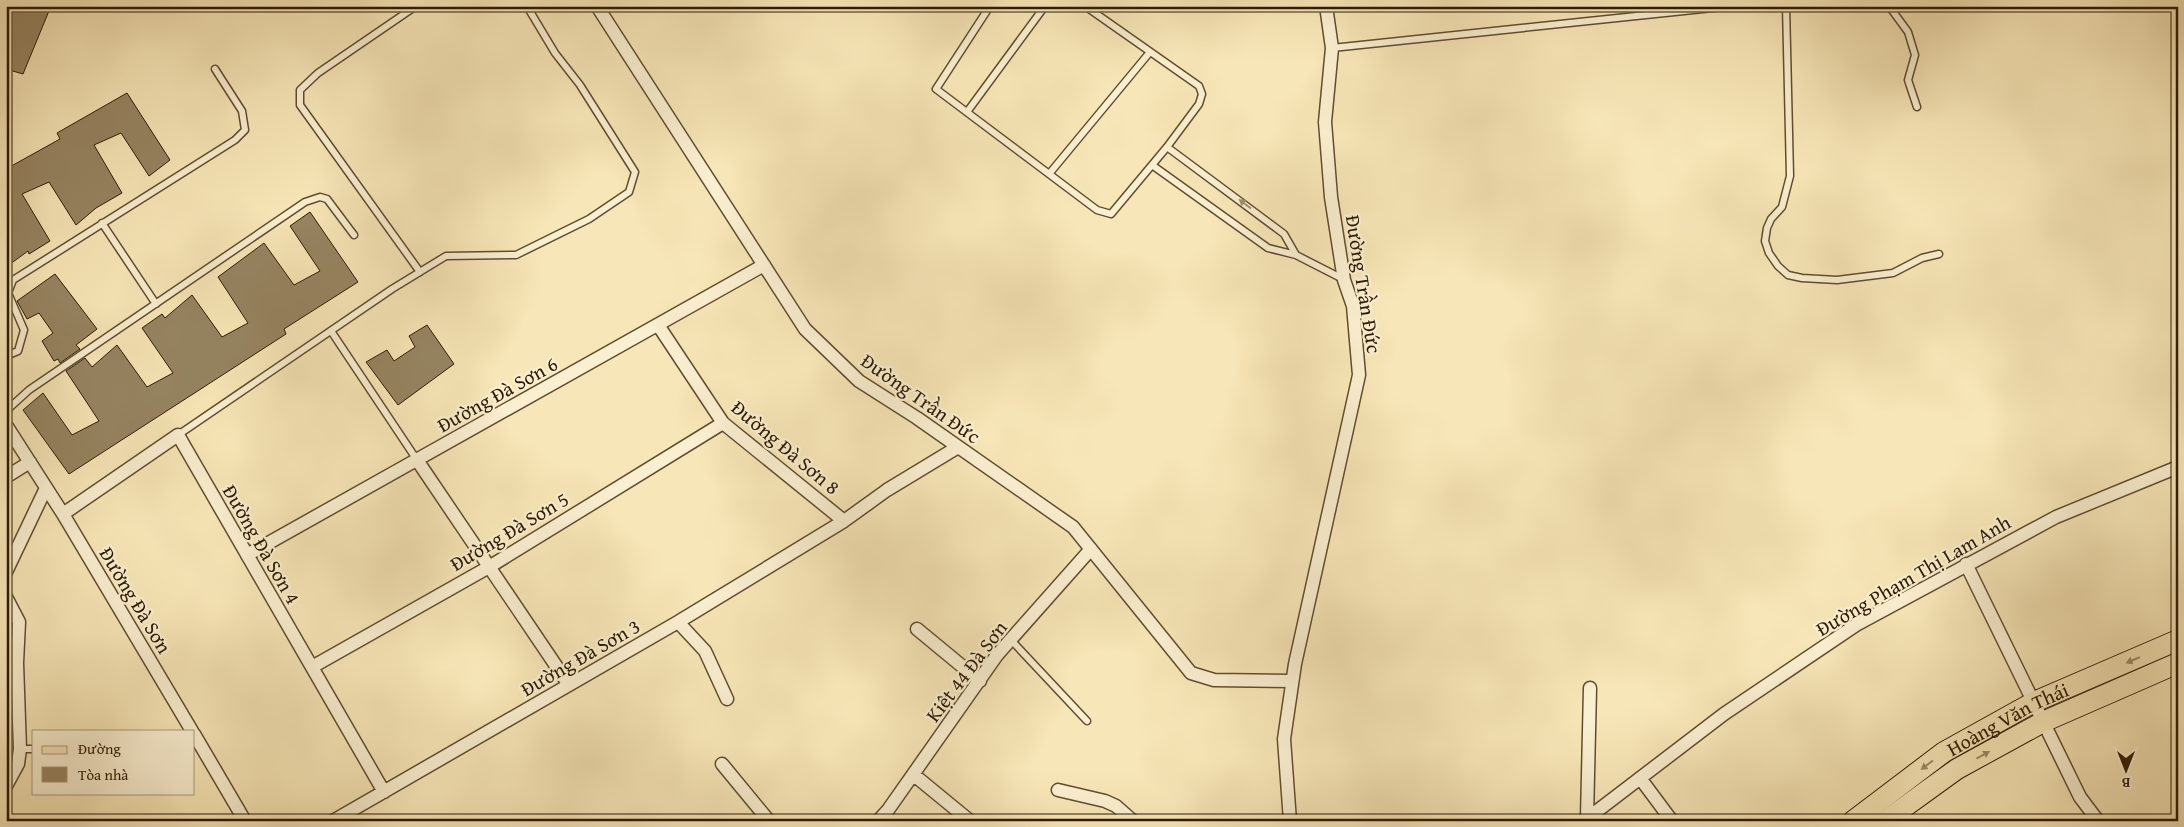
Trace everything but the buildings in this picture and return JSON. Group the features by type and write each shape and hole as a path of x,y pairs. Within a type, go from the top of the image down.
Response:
{"main road":[{"name":"Hoàng Văn Thái","path":"1853,821 1944,752 2034,702 2178,640"},
{"path":"1885,821 1957,769 2044,722 2178,663"}],"street":[{"name":"Đường Trần Đức","path":"597,6 805,329 859,381 958,447 1072,527 1191,674 1214,680 1292,681"},
{"name":"Đường Trần Đức","path":"1290,821 1284,739 1292,681 1359,375 1353,306 1344,280 1331,196 1325,122 1332,48 1326,6"},
{"name":"Đường Đà Sơn 6","path":"247,555 764,265"},
{"name":"Đường Đà Sơn 8","path":"658,325 723,423 844,520"},
{"name":"Đường Đà Sơn 5","path":"312,667 489,566 723,423"},
{"name":"Đường Đà Sơn","path":"6,426 63,514 191,730"},
{"path":"63,514 178,435"},
{"name":"Đường Đà Sơn 4","path":"178,435 384,792"},
{"name":"Đường Đà Sơn 3","path":"333,821 678,622 958,447"},
{"path":"417,460 569,685"},
{"path":"6,477 30,462"},
{"name":"Đường Phạm Thị Lam Anh","path":"1585,819 1724,714 1856,624 2056,517 2178,467"},
{"path":"6,572 10,568 46,488"},
{"name":"Kiệt 44 Đà Sơn","path":"878,821 888,810 1011,640 1090,549"},
{"path":"1966,564 2080,797 2098,821"},
{"path":"6,597 20,622 17,663 20,749 18,764 6,786"},
{"path":"678,622 705,651 727,699"},
{"path":"917,628 980,681"},
{"name":"Đường Phạm Thị Lam Anh","path":"1585,819 1590,688"},
{"path":"195,736 245,821"},
{"path":"722,764 770,821"},
{"path":"914,774 970,821"},
{"path":"1640,778 1672,821"},
{"path":"1058,790 1105,801 1116,806 1133,821"}],"lane":[{"path":"416,6 318,73 300,90 300,105 420,272"},
{"path":"178,435 331,331 446,256 516,255 590,219 629,192 635,172 580,85 555,53 528,8 524,6"},
{"path":"990,6 936,89 1097,210 1111,214 1167,147 1199,104 1202,94 1198,86 1085,6"},
{"path":"967,112 1045,6"},
{"path":"1654,6 1654,14"},
{"path":"1332,48 1732,6"},
{"path":"1786,6 1790,176 1782,207 1771,219 1767,228 1765,241 1769,254 1788,275 1802,278 1838,280 1893,273 1922,258 1938,254"},
{"path":"1889,6 1908,32 1915,55 1908,80 1917,107"},
{"path":"1049,174 1150,52"},
{"path":"6,356 18,351 24,330 8,292 13,280 235,140 244,130 242,111 216,69"},
{"path":"1167,147 1284,234 1296,255"},
{"path":"1152,165 1268,248 1296,255 1344,280"},
{"path":"6,411 29,390 314,197 320,196 327,199 354,235"},
{"path":"102,223 156,304"},
{"path":"331,331 417,460"},
{"path":"1011,640 1087,721"},
{"path":"20,749 32,749"}]}
